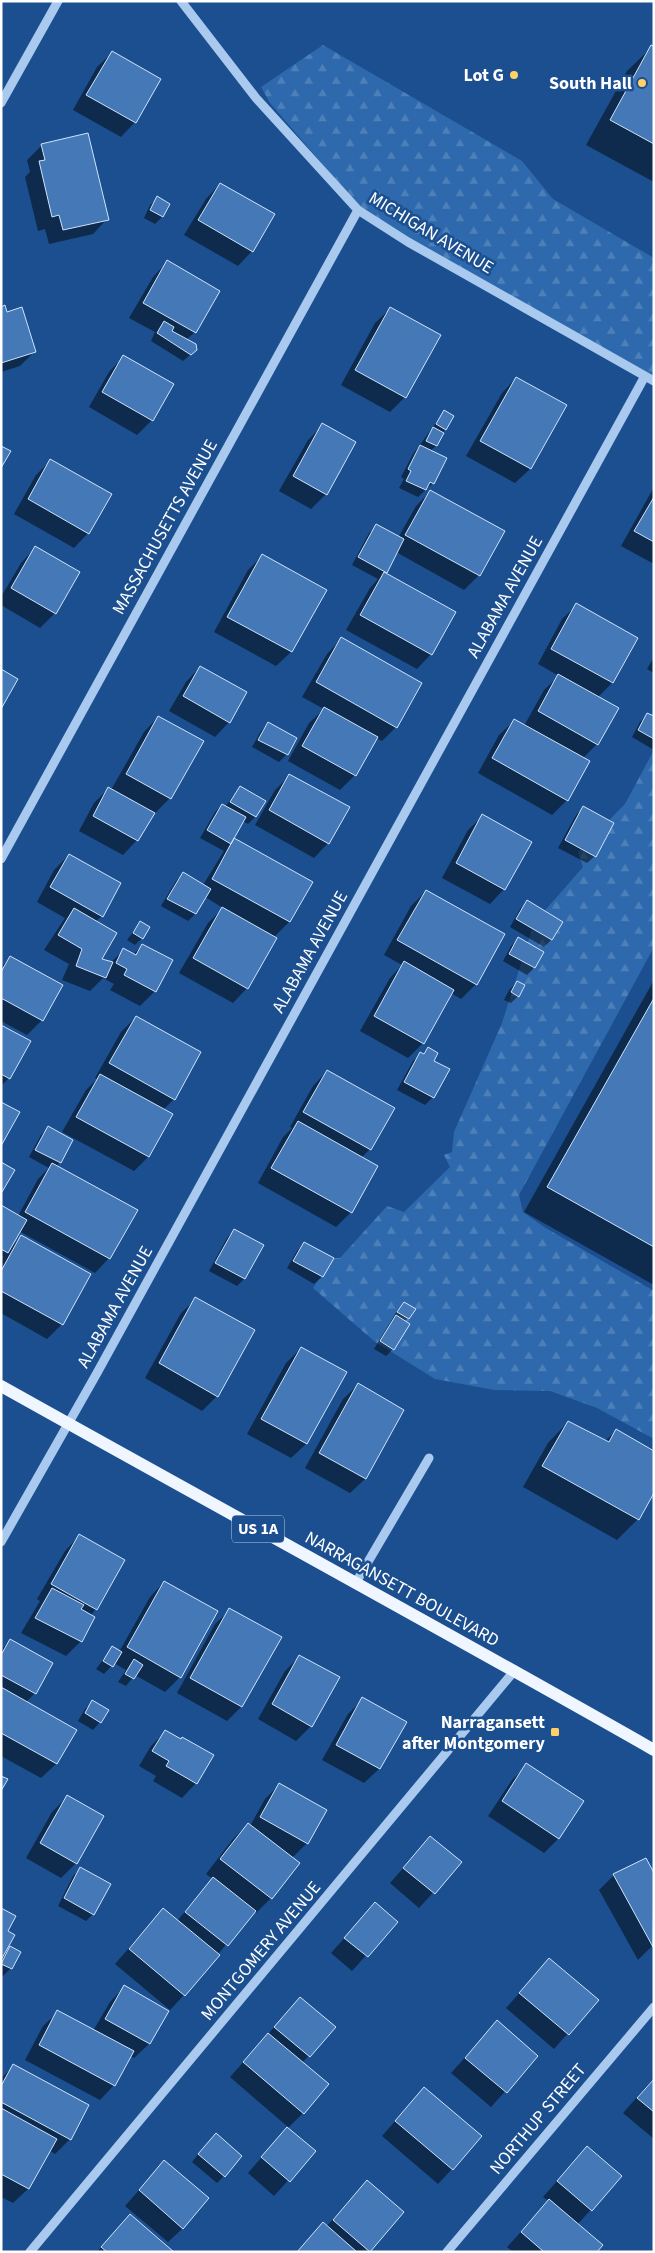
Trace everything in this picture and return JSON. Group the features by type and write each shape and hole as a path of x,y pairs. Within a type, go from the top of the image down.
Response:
{"main road":[{"name":"NARRAGANSETT BOULEVARD","path":"1,1386 355,1584 515,1670 654,1750"}],"street":[{"path":"1,103 58,1"},
{"name":"MICHIGAN AVENUE","path":"181,1 256,98 358,210 408,242 650,379"},
{"name":"MASSACHUSETTS AVENUE","path":"1,859 358,210"},
{"name":"ALABAMA AVENUE","path":"1,1542 650,379"},
{"path":"355,1584 429,1458"},
{"name":"MONTGOMERY AVENUE","path":"30,2252 515,1670"},
{"name":"NORTHUP STREET","path":"447,2252 654,2007"}],"green space":[{"path":"323,45 522,161 553,199 654,258 654,377 372,222 270,103 261,87"},
{"path":"654,750 654,947 519,1195 523,1212 544,1227 654,1291 654,1439 597,1408 550,1391 494,1390 435,1379 374,1341 313,1288 332,1258 340,1258 387,1206 404,1212 450,1167 444,1155 452,1152 454,1132 502,1023 534,923 583,867 578,852 625,804"}],"building":[{"name":"South Hall","path":"651,45 654,46 654,144 610,120"},
{"path":"112,51 161,79 136,123 86,95"},
{"path":"88,133 109,220 63,230 59,215 52,217 39,161 45,160 41,144"},
{"path":"220,183 275,214 253,252 198,220"},
{"path":"157,196 170,204 163,217 150,210"},
{"path":"167,260 220,291 196,333 143,303"},
{"path":"5,305 7,312 22,307 36,352 1,363 1,307"},
{"path":"390,307 441,335 406,398 355,370"},
{"path":"164,321 174,327 172,331 196,344 197,350 191,355 157,333"},
{"path":"123,355 174,384 153,421 102,392"},
{"path":"516,377 567,405 531,469 480,441"},
{"path":"444,410 454,416 446,430 436,424"},
{"path":"322,423 356,442 327,495 293,476"},
{"path":"433,427 444,433 437,446 426,441"},
{"path":"420,445 447,458 434,484 430,482 426,490 406,481 411,471 408,469"},
{"path":"1,446 11,451 1,468"},
{"path":"50,459 112,494 89,534 28,499"},
{"path":"430,490 505,531 480,576 405,535"},
{"path":"654,497 654,542 634,531"},
{"path":"376,524 404,539 387,573 358,557"},
{"path":"35,546 80,572 56,614 11,588"},
{"path":"262,554 327,590 292,652 227,617"},
{"path":"384,572 456,612 432,655 360,615"},
{"path":"576,603 638,638 613,683 551,649"},
{"path":"341,637 422,683 397,728 316,682"},
{"path":"200,666 247,692 230,723 183,696"},
{"path":"1,669 18,679 1,709"},
{"path":"558,674 619,708 598,745 538,711"},
{"path":"324,707 378,737 356,776 302,746"},
{"path":"647,713 654,716 654,739 638,730"},
{"path":"158,716 204,741 171,799 126,774"},
{"path":"514,719 590,761 568,801 492,758"},
{"path":"268,722 297,738 288,755 258,740"},
{"path":"289,774 350,807 329,844 269,810"},
{"path":"240,786 266,801 256,817 230,802"},
{"path":"108,787 155,813 138,841 93,816"},
{"path":"222,804 246,817 231,844 207,830"},
{"path":"583,806 614,823 596,857 565,840"},
{"path":"482,814 532,842 505,890 456,863"},
{"path":"234,838 313,882 290,922 212,879"},
{"path":"69,854 121,883 103,917 50,887"},
{"path":"183,872 211,889 196,914 167,899"},
{"path":"426,890 505,934 477,985 397,940"},
{"path":"527,900 563,922 552,940 516,919"},
{"path":"222,907 277,938 248,989 193,958"},
{"path":"74,908 117,933 102,959 113,962 106,978 76,966 82,949 58,935"},
{"path":"140,921 150,927 143,939 133,933"},
{"path":"518,937 544,952 535,968 509,954"},
{"path":"142,944 173,960 156,992 124,975 127,969 116,963 123,948 136,955"},
{"path":"10,956 63,985 43,1021 1,998 1,972"},
{"path":"404,961 454,990 424,1044 374,1016"},
{"path":"517,981 525,985 519,997 511,992"},
{"path":"654,998 654,1247 547,1187"},
{"path":"136,1016 201,1052 175,1100 109,1063"},
{"path":"1,1025 31,1041 10,1079 1,1074"},
{"path":"428,1047 438,1053 434,1061 450,1069 434,1098 404,1082 420,1052 424,1054"},
{"path":"327,1070 395,1108 371,1150 303,1112"},
{"path":"100,1074 173,1114 149,1157 76,1117"},
{"path":"1,1102 20,1112 1,1146"},
{"path":"298,1121 378,1166 352,1213 271,1168"},
{"path":"48,1126 73,1140 61,1163 35,1150"},
{"path":"1,1162 15,1170 2,1192 1,1192"},
{"path":"52,1163 138,1210 110,1259 25,1212"},
{"path":"1,1205 27,1220 8,1253 1,1249"},
{"path":"234,1229 264,1245 245,1279 215,1263"},
{"path":"21,1235 91,1274 63,1325 1,1291 1,1271"},
{"path":"304,1242 334,1258 323,1277 293,1261"},
{"path":"195,1297 255,1330 218,1397 159,1363"},
{"path":"404,1302 416,1309 409,1319 397,1312"},
{"path":"396,1315 410,1324 394,1350 380,1341"},
{"path":"301,1347 347,1372 307,1444 261,1419"},
{"path":"358,1383 404,1410 366,1479 319,1453"},
{"path":"568,1421 609,1442 616,1429 654,1451 654,1493 639,1520 542,1466"},
{"path":"79,1534 125,1560 97,1610 51,1584"},
{"path":"164,1581 218,1611 181,1678 127,1647"},
{"path":"52,1588 84,1605 81,1609 95,1617 82,1642 35,1618"},
{"path":"229,1608 282,1637 242,1707 190,1678"},
{"path":"10,1639 53,1663 36,1694 1,1675 1,1655"},
{"path":"112,1646 122,1652 113,1667 103,1661"},
{"path":"299,1655 340,1677 312,1727 272,1704"},
{"path":"134,1659 143,1665 134,1679 125,1674"},
{"path":"1,1687 77,1730 57,1764 1,1733"},
{"path":"362,1697 407,1722 380,1769 336,1745"},
{"path":"92,1700 109,1710 101,1723 85,1713"},
{"path":"165,1730 214,1755 197,1784 166,1766 169,1761 152,1751"},
{"path":"526,1763 584,1801 559,1839 502,1801"},
{"path":"1,1776 8,1779 1,1791"},
{"path":"279,1783 327,1810 308,1844 260,1817"},
{"path":"67,1795 104,1816 77,1864 40,1843"},
{"path":"248,1823 300,1863 272,1899 220,1859"},
{"path":"430,1836 462,1862 435,1894 403,1868"},
{"path":"646,1858 654,1873 653,1947 613,1874"},
{"path":"80,1867 111,1884 94,1915 64,1898"},
{"path":"213,1877 256,1911 228,1946 185,1912"},
{"path":"375,1902 398,1922 368,1957 344,1938"},
{"path":"1,1908 16,1916 8,1931 15,1935 1,1960"},
{"path":"163,1908 220,1955 185,1996 129,1949"},
{"path":"10,1946 21,1952 12,1969 1,1964"},
{"path":"549,1958 599,2000 569,2035 519,1993"},
{"path":"124,1985 169,2011 150,2044 105,2019"},
{"path":"300,1997 336,2027 310,2057 274,2027"},
{"path":"57,2010 134,2051 115,2086 39,2045"},
{"path":"497,2020 538,2056 507,2093 465,2058"},
{"path":"268,2033 329,2084 304,2114 243,2062"},
{"path":"13,2064 89,2105 71,2140 1,2102 1,2086"},
{"path":"654,2079 654,2112 637,2098"},
{"path":"424,2087 482,2136 453,2170 395,2121"},
{"path":"1,2108 57,2139 29,2189 1,2174"},
{"path":"287,2127 316,2151 290,2182 261,2157"},
{"path":"216,2133 242,2156 225,2177 198,2154"},
{"path":"587,2146 622,2176 592,2211 557,2181"},
{"path":"164,2160 209,2198 183,2229 139,2190"},
{"path":"367,2180 404,2212 370,2252 333,2220"},
{"path":"549,2199 603,2245 597,2252 544,2252 521,2232"},
{"path":"130,2214 174,2252 107,2252 101,2247"},
{"path":"323,2222 357,2252 297,2252"}],"place":[{"name":"Lot G","path":"514,75"},
{"name":"South Hall","path":"642,83"},
{"name":"Narragansett after Montgomery","path":"555,1732"}]}
